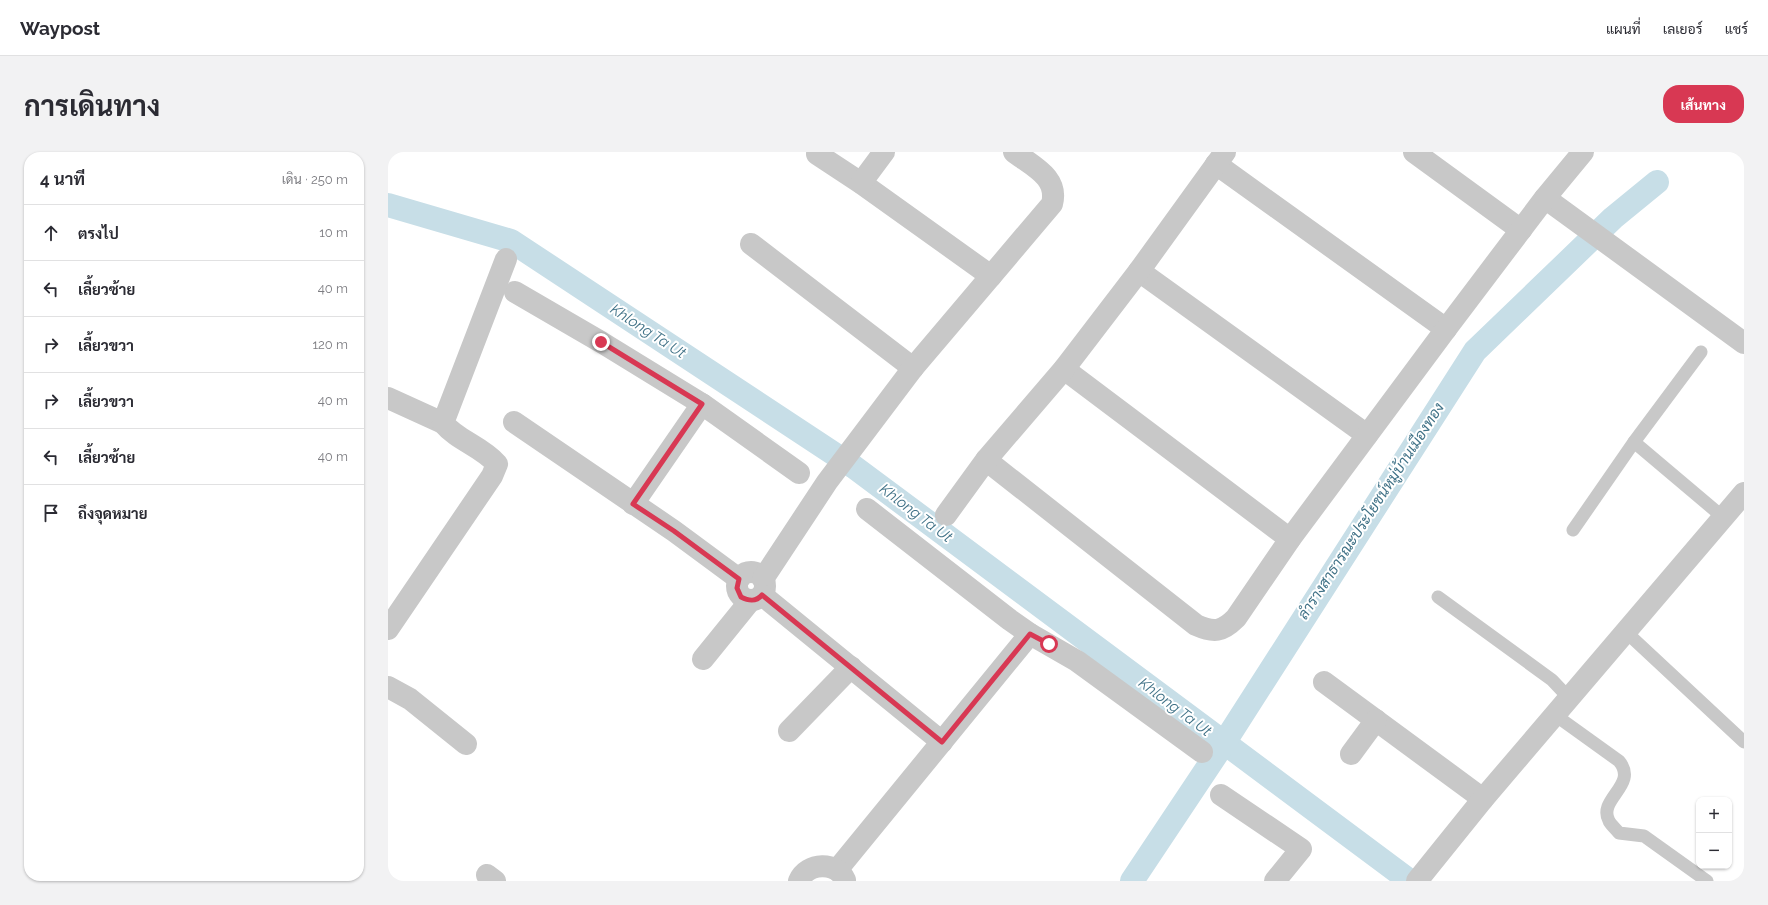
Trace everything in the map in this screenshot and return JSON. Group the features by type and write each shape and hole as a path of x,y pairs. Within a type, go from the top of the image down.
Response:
{"street":[{"path":"861,183 884,152"},
{"path":"703,659 759,591 827,482 913,368 1052,204 1054,195 1050,181 1045,175 1014,152"},
{"path":"1414,152 1521,230"},
{"path":"986,460 1196,625 1209,631 1226,628 1236,618 1290,539 1446,329 1521,230 1583,152"},
{"path":"817,154 861,183 991,276"},
{"path":"946,515 986,460 1064,369 1139,271 1220,158 1446,329"},
{"path":"1546,198 1744,343"},
{"path":"751,244 913,368"},
{"path":"443,424 506,259"},
{"path":"1139,271 1367,435"},
{"path":"515,292 601,342 702,404 799,473"},
{"path":"1064,369 1290,539"},
{"path":"388,398 443,424 449,431 487,453 497,464 492,476 388,629"},
{"path":"633,504 702,404"},
{"path":"514,422 674,531 739,579 743,574 754,572 760,575 759,591"},
{"path":"1417,881 1483,799 1744,493"},
{"path":"867,509 1010,620 1030,634 1076,661 1202,752"},
{"path":"759,591 942,742"},
{"path":"799,881 807,871 816,866 827,866 841,875 942,742 1030,634"},
{"path":"789,731 851,667"},
{"path":"1324,682 1483,799"},
{"path":"388,687 410,699 466,744"},
{"path":"1351,754 1376,720"},
{"path":"1222,795 1301,849 1275,881"}],"lane":[{"path":"1574,530 1634,442 1701,352"},
{"path":"1634,442 1724,518"},
{"path":"1438,597 1552,680 1569,698"},
{"path":"1626,632 1744,742"},
{"path":"1555,715 1618,761 1624,768 1625,773 1621,784 1608,805 1606,813 1609,821 1619,833 1644,836 1707,881"}],"waterway":[{"name":"ลำรางสาธารณะประโยชน์หมู่บ้านเมืองทอง","path":"1132,881 1224,743 1475,351 1613,218 1657,182"},
{"name":"Khlong Ta Ut","path":"388,205 511,241 854,467 1410,881"}],"route":[{"path":"601,342 702,404 633,504 674,531 739,579 737,588 741,597 755,600 760,598 762,595 942,742 1030,634 1049,644"}]}
